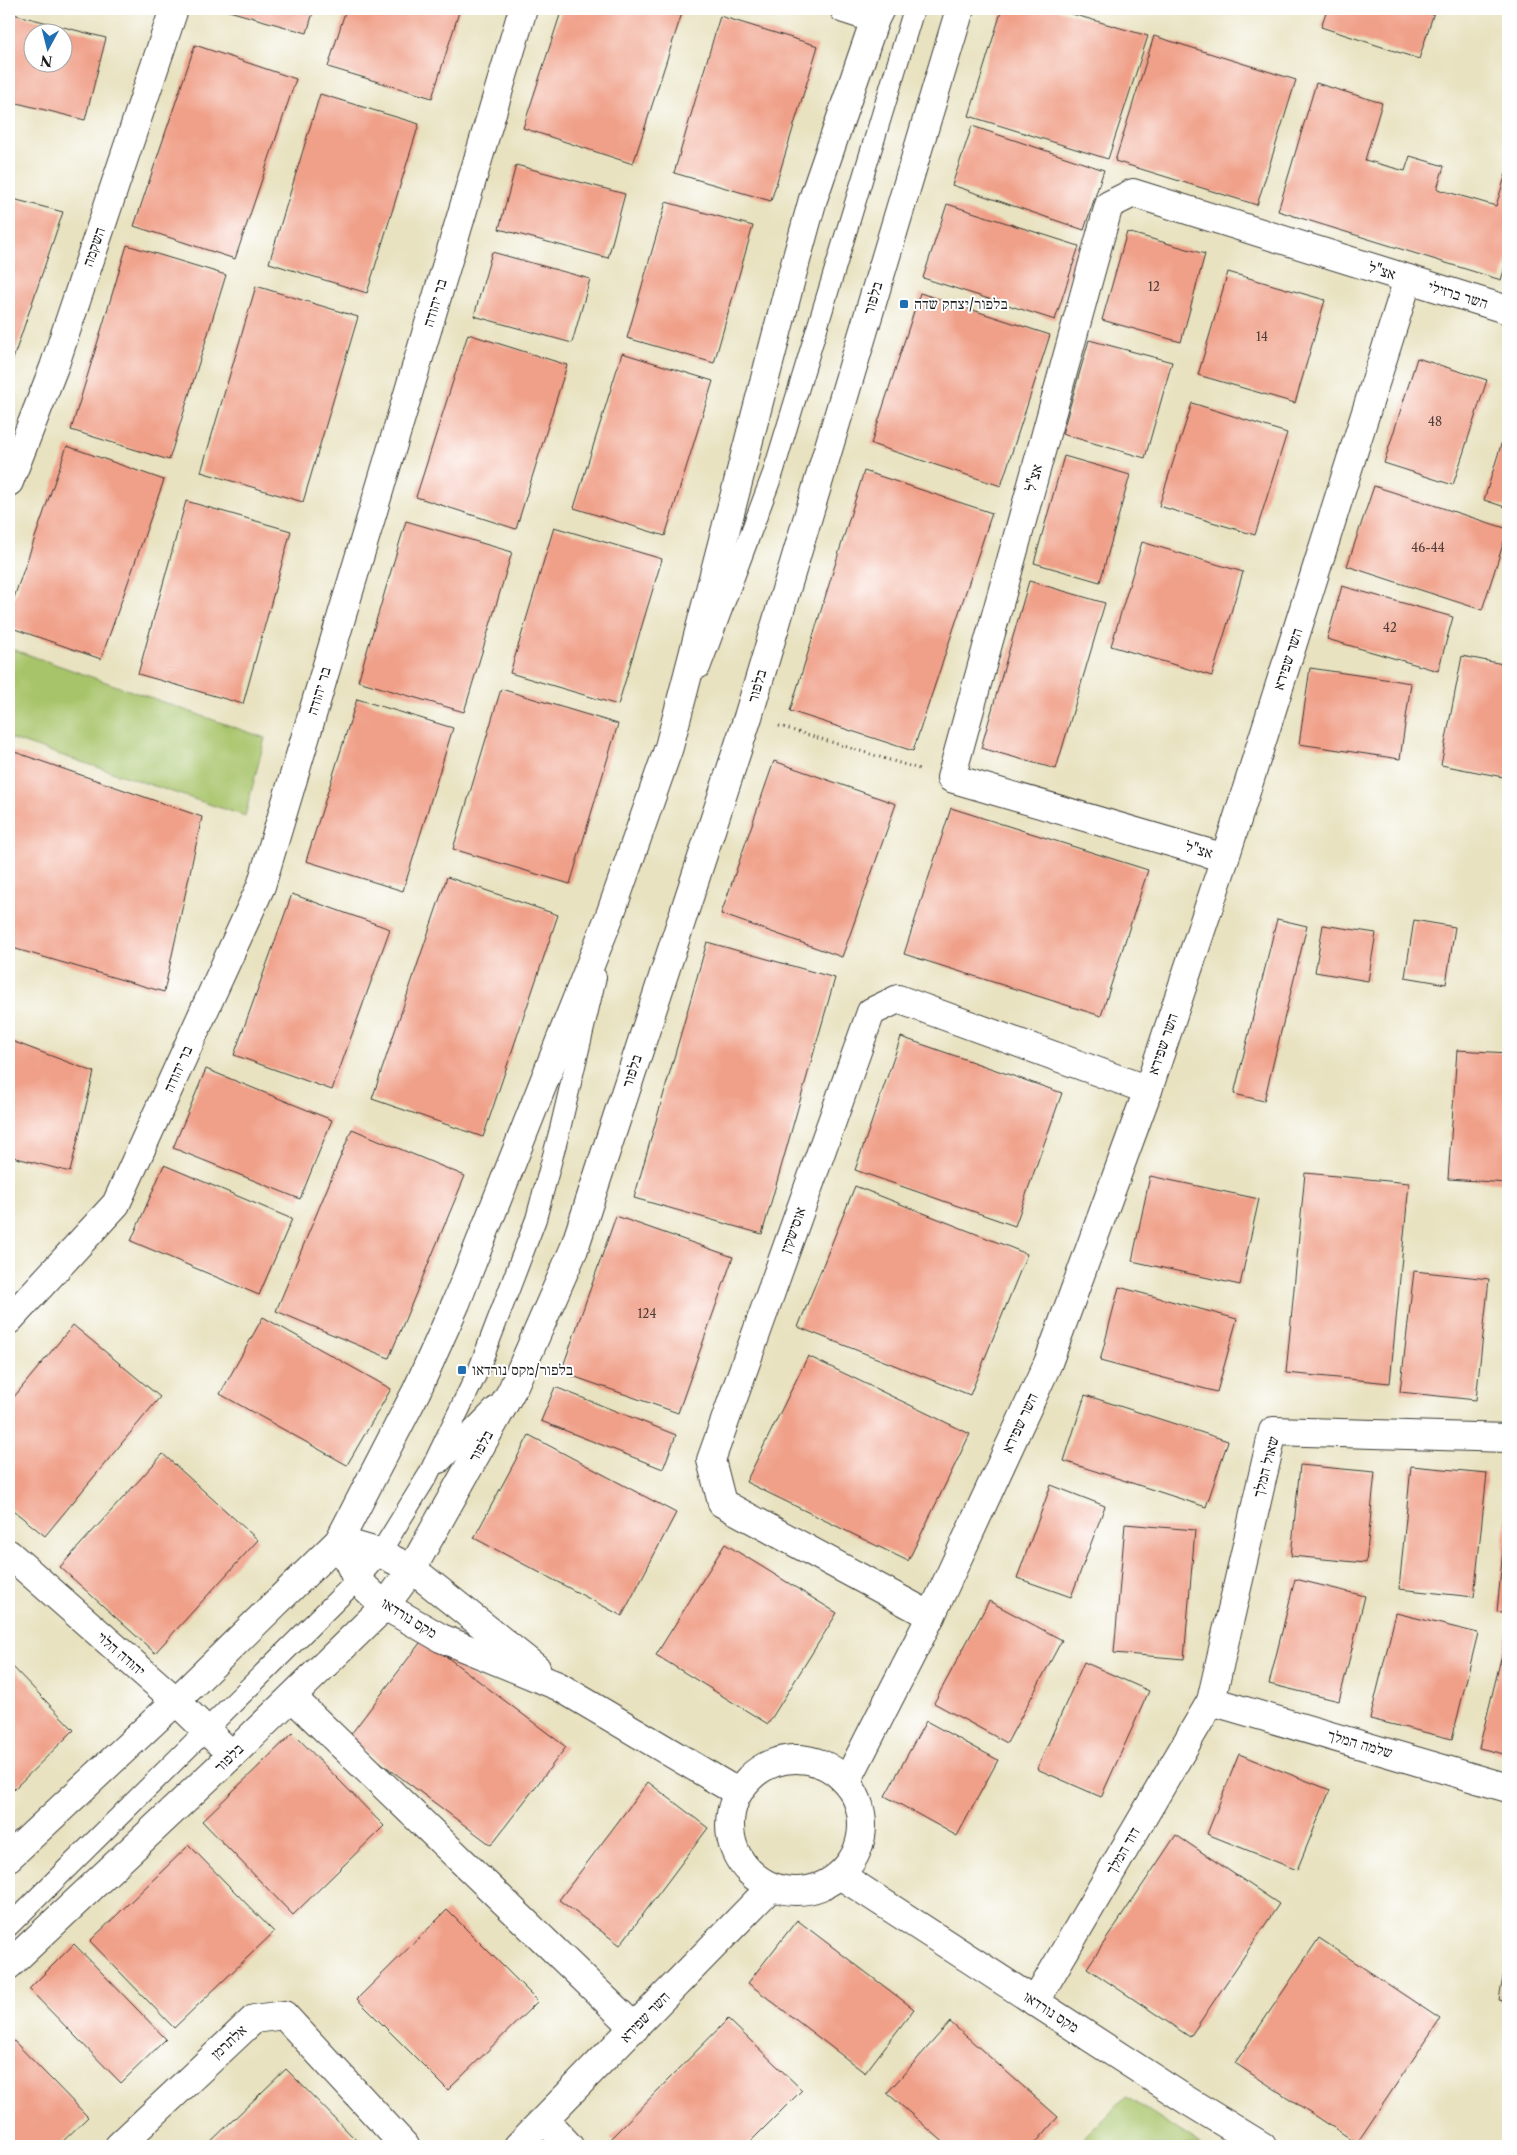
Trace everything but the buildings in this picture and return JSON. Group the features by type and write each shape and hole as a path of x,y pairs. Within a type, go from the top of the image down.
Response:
{"street":[{"name":"השקמה","path":"9,482 54,367 174,9"},
{"name":"בר יהודה","path":"9,1320 116,1204 261,886 522,9"},
{"path":"9,1857 176,1701 339,1541 417,1390 456,1303 610,915 669,746 813,199 878,14 844,9"},
{"name":"בלפור","path":"9,1965 232,1755 385,1606 412,1569 512,1390 574,1249 748,716 960,9"},
{"name":"אצ\"ל","path":"1225,858 951,778 1109,205 1133,193 1408,279"},
{"name":"השר ברזילי","path":"1408,279 1508,310"},
{"name":"השר שפירא","path":"847,1782 931,1616 1048,1363 1148,1090 1225,858 1408,279"},
{"name":"אוסישקין","path":"931,1616 722,1504 711,1460 871,1012 898,999 1148,1090"},
{"name":"שאול המלך","path":"1211,1700 1273,1431 1508,1438"},
{"name":"מקס נורדאו","path":"339,1541 380,1553 412,1569 558,1686 737,1792"},
{"name":"מקס נורדאו","path":"339,1541 357,1580 385,1606 441,1638 558,1686"},
{"name":"יהודה הלוי","path":"9,1554 176,1701 232,1755"},
{"path":"292,1697 635,2028"},
{"name":"שלמה המלך","path":"1211,1700 1508,1788"},
{"name":"דוד המלך","path":"1035,2002 1211,1700"},
{"path":"807,1758 829,1766 847,1782 860,1805 863,1828 855,1856 840,1875 818,1888 794,1892 771,1887 748,1872 735,1852 730,1837 730,1814 737,1792 757,1770 778,1760 807,1758"},
{"name":"מקס נורדאו","path":"840,1875 1185,2099 1262,2146"},
{"name":"השר שפירא","path":"518,2146 771,1887"},
{"name":"אלתרמן","path":"119,2146 254,2019 284,2015 405,2146"},
{"path":"545,2120 569,2146"}],"lane":[{"path":"669,746 724,608 773,473 914,9"},
{"path":"9,1926 357,1580 380,1553 428,1475 478,1371 536,1219 562,1120 610,915"},
{"path":"428,1475 512,1390"},
{"path":"9,1919 49,1886"}],"path":[{"path":"748,716 951,778"}],"green space":[{"path":"9,648 265,738 245,816 9,738"},
{"path":"1126,2096 1203,2146 1076,2146"}],"place":[{"name":"בלפור/יצחק שדה","path":"904,304"},
{"name":"בלפור/מקס נורדאו","path":"462,1370"}]}
